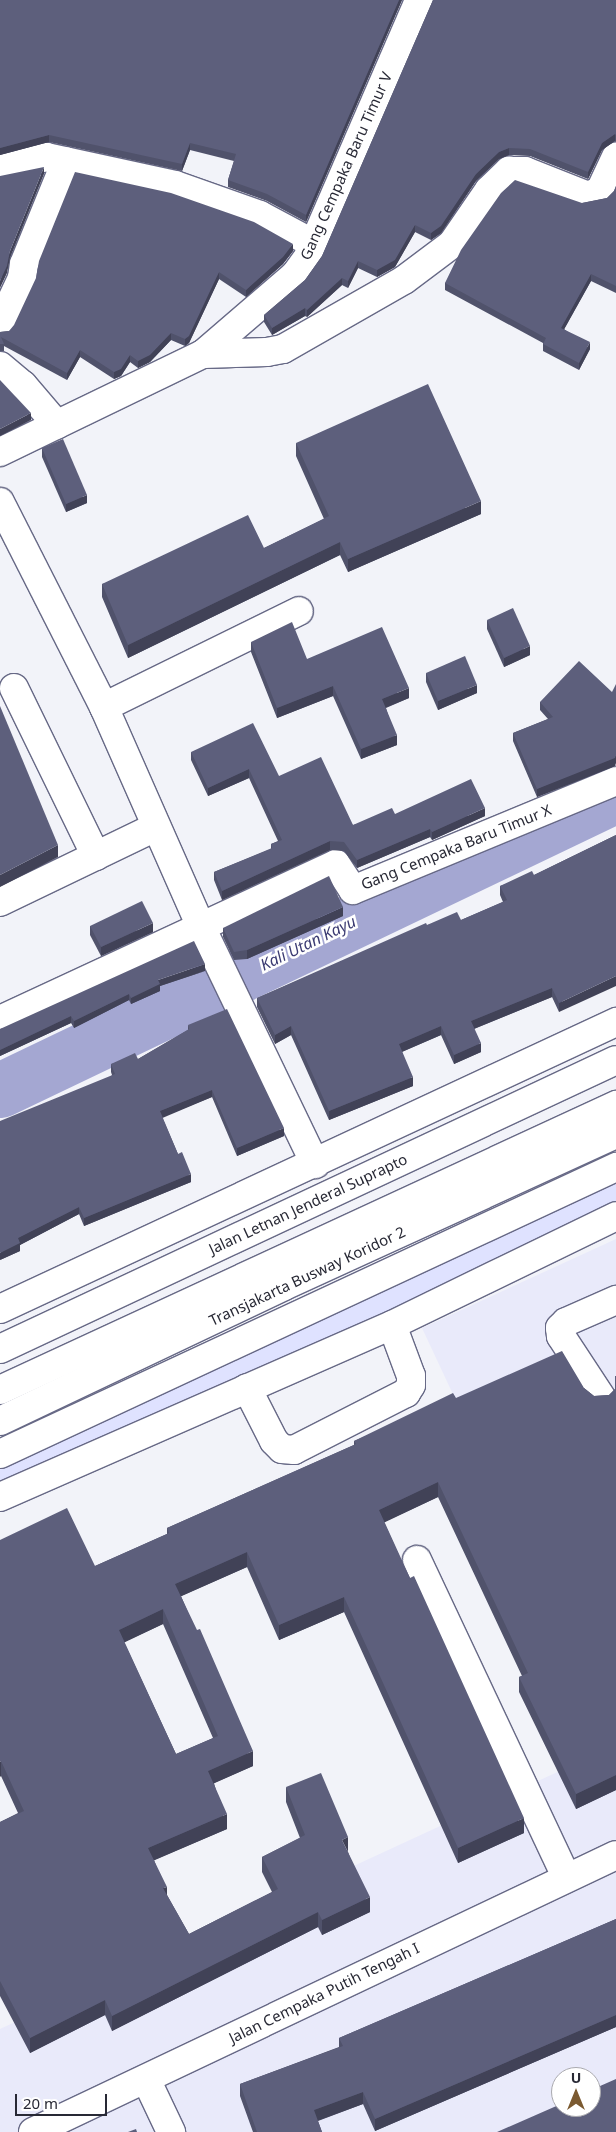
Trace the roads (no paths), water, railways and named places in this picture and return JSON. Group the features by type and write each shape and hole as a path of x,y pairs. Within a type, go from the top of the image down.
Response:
{"street":[{"name":"Gang Cempaka Baru Timur V","path":"203,354 295,275 314,244 419,0"},
{"path":"0,169 46,157 176,185 260,215 314,244"},
{"path":"0,452 203,354 267,352 283,349 404,280 452,244 489,190 509,171 525,171 588,196 600,191 616,157"},
{"path":"0,325 22,278 24,264 66,161"},
{"path":"0,366 24,386 56,425"},
{"path":"0,502 104,707 202,929 248,1021 315,1164"},
{"path":"104,707 298,611"},
{"path":"14,688 96,856"},
{"name":"Gang Cempaka Baru Timur X","path":"202,929 336,864 354,890 616,782"},
{"path":"0,902 156,827"},
{"path":"0,1020 202,929"},
{"path":"0,1309 315,1164 616,1022"},
{"name":"Jalan Letnan Jenderal Suprapto","path":"0,1349 616,1060"},
{"name":"Transjakarta Busway Koridor 2","path":"0,1390 616,1105"},
{"name":"Transjakarta Busway Koridor 2","path":"0,1421 284,1286 616,1134"},
{"path":"0,1454 616,1167"},
{"path":"0,1497 392,1325 616,1216"},
{"path":"601,1397 561,1336 560,1328 566,1322 616,1300"},
{"path":"247,1388 274,1441 282,1449 294,1450 406,1393 411,1385 411,1376 392,1325"},
{"path":"417,1560 566,1877"},
{"name":"Jalan Cempaka Putih Tengah I","path":"33,2132 566,1877 616,1855"},
{"path":"146,2079 171,2132"}],"waterway":[{"name":"Kali Utan Kayu","path":"0,1090 616,795"}]}
